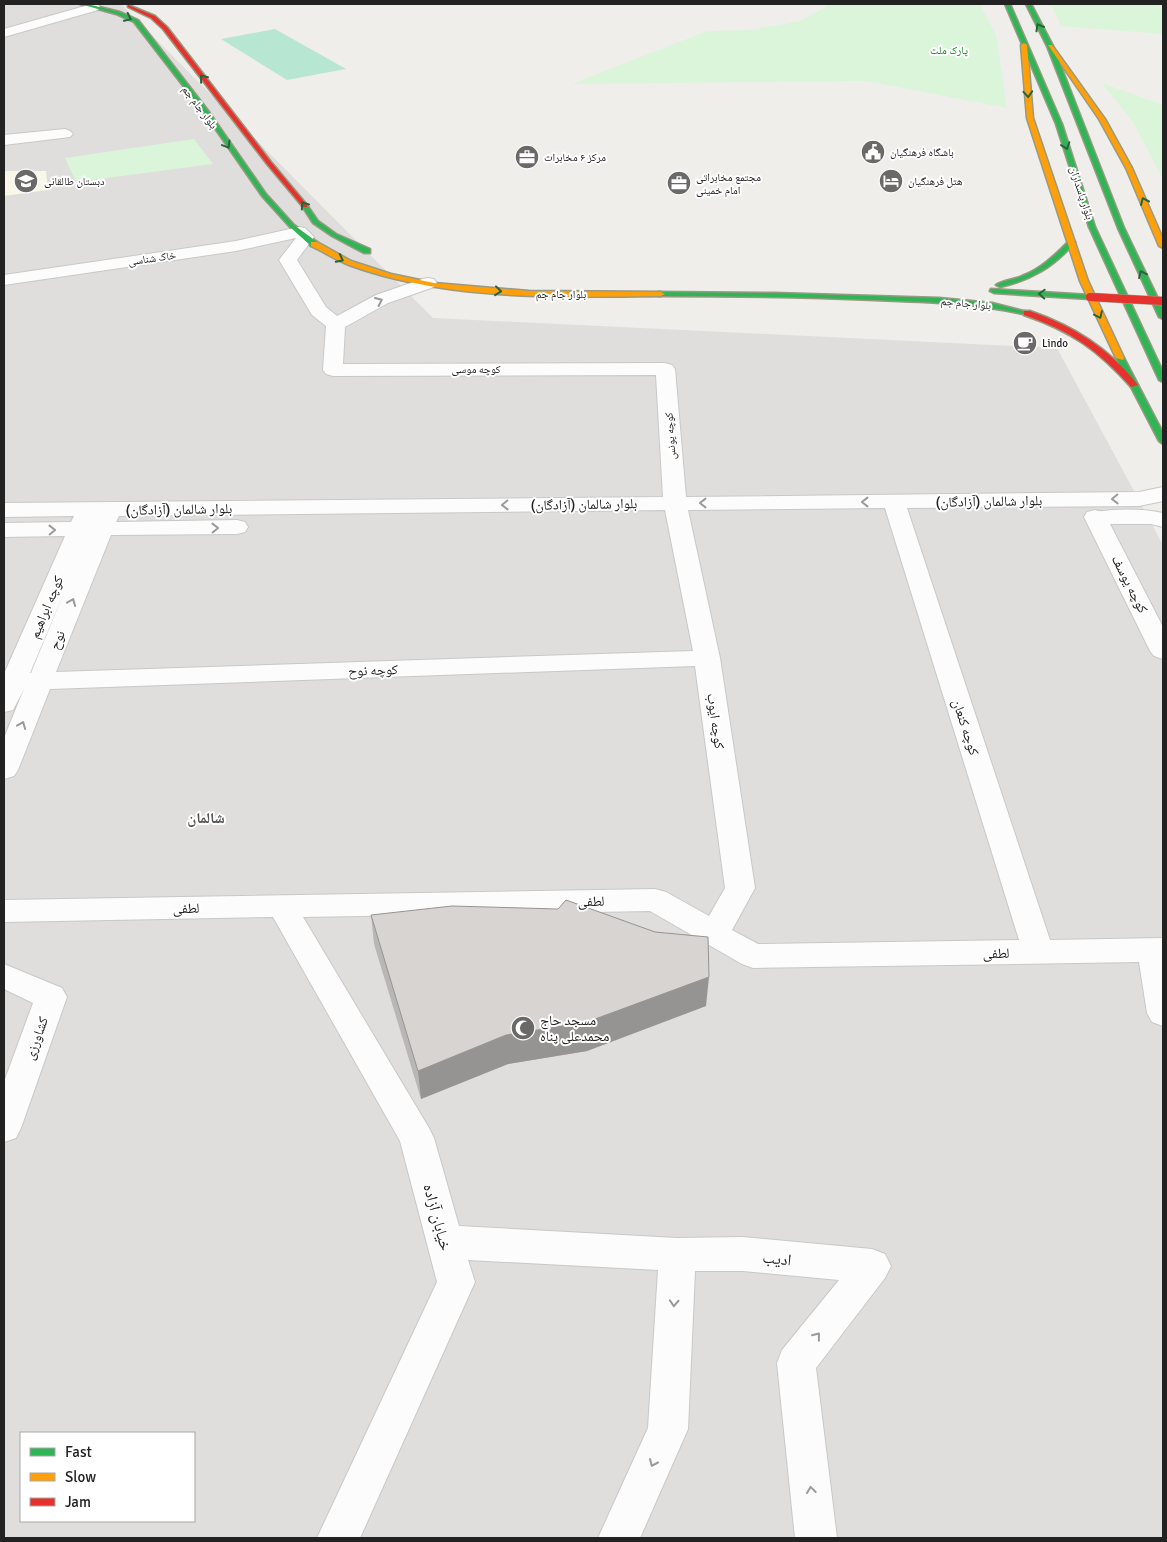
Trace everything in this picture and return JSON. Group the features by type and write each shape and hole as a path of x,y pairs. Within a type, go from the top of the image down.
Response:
{"main road":[{"name":"بلوار جام جم","path":"120,4 138,9 153,17 165,28 269,163 303,203 315,222 334,235 375,253"},
{"name":"بلوار پاسداران","path":"1007,4 1059,124 1092,227 1163,380"},
{"name":"بلوار پاسداران","path":"1028,4 1050,46 1121,228 1163,317"},
{"name":"بلوار جام جم","path":"88,5 118,12 136,22 215,126 241,167 275,208 322,250 348,264 428,283 525,294 585,286 709,283 948,289"},
{"path":"1024,45 1030,118 1090,297 1163,441"},
{"path":"1050,46 1102,120 1129,168 1163,244"},
{"name":"بلوار جام جم","path":"1071,242 1047,269 1025,281 980,288 1163,301"},
{"name":"بلوار جام جم","path":"585,286 965,302 1012,308 1057,323 1091,341 1119,365 1134,385"}],"street":[{"path":"4,33 88,5"},
{"path":"4,24 26,26"},
{"path":"4,140 65,134"},
{"path":"302,234 288,260 319,311 336,324 382,299 428,283"},
{"name":"خاک شناسی","path":"4,280 236,246 302,234"},
{"name":"کوچه موسی","path":"336,324 333,370 665,369"},
{"name":"کوچه یونس","path":"665,369 677,513"},
{"name":"بلوار شالمان (آزادگان)","path":"4,510 94,519 897,510 1139,499 1163,494"},
{"name":"بلوار شالمان (آزادگان)","path":"897,510 1095,517 1151,517 1163,520"},
{"name":"کوچه کنعان","path":"897,510 1038,952"},
{"name":"کوچه ایوب","path":"677,513 706,658 740,888 714,934"},
{"name":"کوچه یوسف","path":"1095,517 1163,651"},
{"name":"بلوار شالمان (آزادگان)","path":"4,530 94,519"},
{"name":"نوح","path":"4,770 40,680 94,519"},
{"name":"کوچه ابراهیم","path":"7,689 94,519"},
{"name":"کوچه نوح","path":"7,689 40,680 473,668 706,658"},
{"name":"لطفی","path":"4,911 655,900 753,956 1158,950"},
{"name":"خیابان آزاده","path":"282,907 417,1138 456,1282 338,1538"},
{"path":"1158,950 1163,1013"},
{"name":"کشاورزی","path":"4,976 51,997 4,1128"},
{"name":"ادیب","path":"445,1242 677,1255 743,1254 872,1266 796,1363 816,1538"},
{"path":"619,1538 668,1429 677,1255"}],"shaded area":[{"path":"4,4 121,4 433,318 1057,348 1163,545 1163,1538 4,1538"},
{"name":"دبستان طالقانی","path":"4,171 46,171 48,190 4,196"}],"green space":[{"name":"پارک ملت","path":"828,4 980,4 996,35 1007,108 866,81 572,84 707,31 751,30 800,21 826,7"},
{"path":"1051,4 1163,4 1163,34 1061,26"},
{"path":"275,29 346,69 287,80 221,39"},
{"path":"1102,83 1163,105 1163,179 1133,122"},
{"path":"194,139 213,164 76,182 65,158"}],"building":[{"name":"مسجد حاج محمدعلی پناه","path":"566,900 655,932 708,937 709,977 587,1022 506,1035 418,1071 371,915 452,906 558,909"}],"traffic: fast":[{"path":"82,4 118,13 136,21 207,113 264,195 292,226 314,244"},
{"path":"1007,4 1059,124 1092,227 1163,380"},
{"path":"1028,4 1050,46 1121,228 1163,317"},
{"path":"305,206 315,222 334,235 367,251"},
{"path":"1000,285 1022,279 1040,271 1071,242"},
{"path":"994,291 1090,297"},
{"path":"661,294 802,295 939,300 992,305 1027,313"},
{"path":"1120,358 1163,441"}],"traffic: slow":[{"path":"1024,45 1030,118 1084,281 1120,358"},
{"path":"1050,46 1102,119 1129,168 1163,246"},
{"path":"314,244 349,263 390,276 434,285 529,293 661,294"}],"traffic: jam":[{"path":"130,6 153,17 165,28 269,163 305,206"},
{"path":"1090,297 1163,301"},
{"path":"1027,313 1060,325 1086,340 1110,359 1134,385"}],"place":[{"name":"باشگاه فرهنگیان","path":"873,152"},
{"name":"مرکز ۶ مخابرات","path":"527,157"},
{"name":"دبستان طالقانی","path":"26,181"},
{"name":"هتل فرهنگیان","path":"891,181"},
{"name":"مجتمع مخابراتی امام خمینی","path":"679,183"},
{"name":"Lindo","path":"1025,343"},
{"name":"مسجد حاج محمدعلی پناه","path":"523,1028"}],"district":[{"name":"شالمان","path":"206,818"}]}
